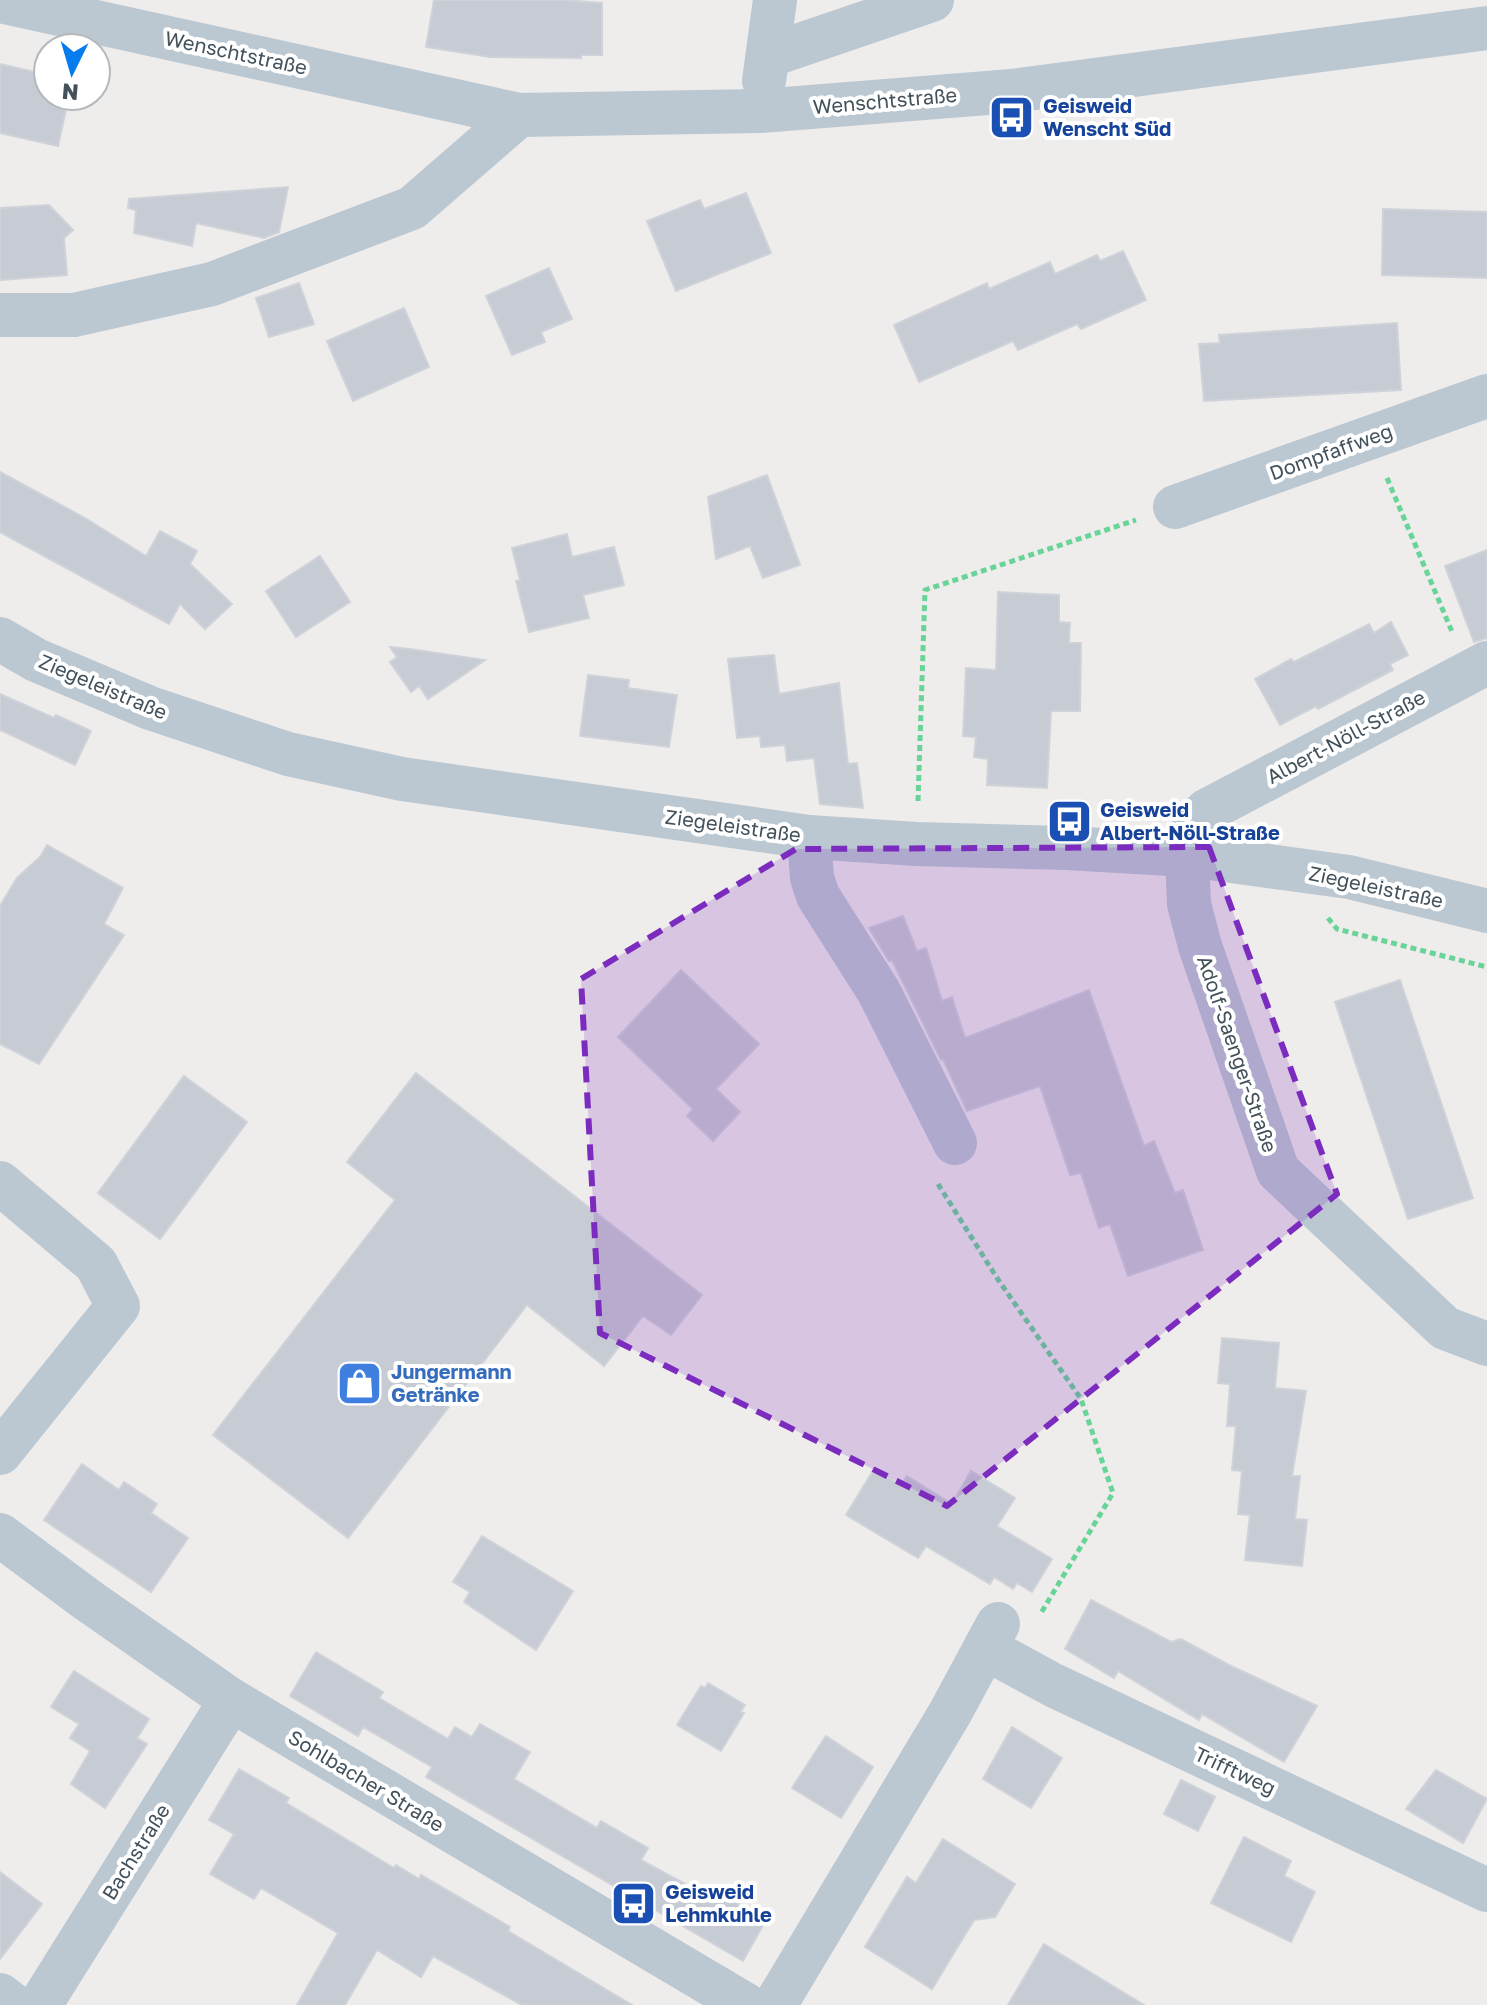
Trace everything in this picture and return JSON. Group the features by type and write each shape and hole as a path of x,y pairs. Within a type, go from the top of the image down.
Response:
{"street":[{"path":"760,111 775,0"},
{"path":"768,56 932,0"},
{"name":"Wenschtstraße","path":"0,1 519,115 760,111 1012,91 1487,28"},
{"path":"0,315 74,315 212,284 412,208 519,115"},
{"name":"Dompfaffweg","path":"1175,507 1487,396"},
{"name":"Ziegeleistraße","path":"0,639 36,660 150,708 288,754 402,779 809,837 1187,855 1349,877 1487,911"},
{"name":"Albert-Nöll-Straße","path":"1187,855 1192,830 1206,811 1478,667"},
{"path":"809,837 812,878 818,896 879,992 944,1159"},
{"name":"Adolf-Saenger-Straße","path":"1187,855 1189,904 1200,946 1278,1171 1445,1328 1487,1344"},
{"path":"0,1183 96,1264 118,1306 0,1453"},
{"name":"Sohlbacher Straße","path":"0,1535 231,1700 746,2005"},
{"path":"775,2005 942,1727 998,1645"},
{"name":"Trifftweg","path":"998,1645 1068,1692 1487,1890"},
{"name":"Bachstraße","path":"40,2005 231,1700"},
{"path":"0,1995 13,2005"}],"path":[{"path":"1370,438 1478,667"},
{"path":"917,844 925,590 1175,507"},
{"path":"944,1159 997,1278 1081,1399 1113,1493 998,1645"}],"highlighted area":[{"path":"1209,847 1337,1194 947,1506 600,1333 581,979 796,849"}],"building":[{"path":"434,0 602,3 602,55 581,55 581,58 490,57 426,47"},
{"path":"0,64 32,71 32,112 65,112 58,146 0,133"},
{"path":"288,187 279,232 264,238 196,223 192,246 134,233 136,210 128,208 129,199"},
{"path":"746,193 771,253 676,291 647,221 700,200 704,209"},
{"path":"49,205 73,230 64,238 67,275 0,280 0,208"},
{"path":"1383,209 1487,212 1487,278 1382,275"},
{"path":"1123,251 1146,300 1081,329 1077,324 1018,350 1013,341 919,382 894,325 987,283 989,289 1050,262 1055,274 1097,255 1100,261"},
{"path":"549,268 572,319 541,332 545,342 512,355 486,296"},
{"path":"299,283 314,324 269,337 256,298"},
{"path":"404,308 429,367 353,401 327,341"},
{"path":"1397,323 1401,390 1204,401 1199,344 1220,343 1219,335"},
{"path":"0,472 85,518 146,556 160,531 197,551 190,564 232,604 205,629 180,604 169,624 0,532"},
{"path":"767,475 800,565 763,578 750,546 716,559 708,497"},
{"path":"567,534 572,557 614,547 624,585 583,595 589,618 529,632 516,581 520,580 512,548"},
{"path":"1487,550 1487,638 1474,642 1445,566"},
{"path":"320,556 350,602 296,637 266,591"},
{"path":"998,592 1059,595 1059,622 1070,623 1069,643 1081,643 1080,711 1051,711 1047,788 987,785 988,759 974,757 976,737 963,736 966,668 996,670"},
{"path":"1391,622 1408,655 1390,664 1393,670 1280,725 1255,679 1369,624 1374,633"},
{"path":"390,647 485,660 428,699 419,686 411,692 390,662 397,657"},
{"path":"774,655 779,694 839,683 848,764 857,763 863,808 820,804 814,758 787,761 785,745 761,747 760,736 737,738 728,659"},
{"path":"588,675 629,680 628,688 677,695 669,747 580,736"},
{"path":"0,694 91,731 75,765 0,730"},
{"path":"47,845 123,888 104,924 124,935 39,1064 0,1044 0,906 17,878 40,857"},
{"path":"903,916 917,951 926,948 942,1001 952,997 965,1038 1089,990 1144,1146 1154,1141 1175,1193 1183,1190 1203,1250 1128,1276 1110,1224 1099,1228 1081,1173 1070,1175 1040,1086 967,1111 892,960 889,961 869,928"},
{"path":"681,970 759,1044 716,1089 740,1112 713,1141 687,1116 693,1109 618,1037"},
{"path":"1400,980 1473,1198 1408,1219 1335,1002"},
{"path":"416,1073 702,1295 671,1335 643,1316 604,1366 527,1305 348,1538 213,1435 395,1200 347,1162"},
{"path":"184,1076 247,1122 160,1239 98,1193"},
{"path":"1222,1338 1279,1343 1275,1388 1306,1391 1292,1476 1300,1476 1295,1519 1307,1520 1302,1566 1245,1560 1250,1515 1238,1514 1242,1471 1232,1470 1236,1426 1227,1426 1230,1384 1218,1383"},
{"path":"82,1464 119,1490 124,1482 157,1504 151,1513 188,1538 151,1592 44,1520"},
{"path":"874,1469 901,1485 907,1476 952,1504 971,1471 1015,1498 997,1526 1052,1559 1032,1592 1017,1583 1013,1589 994,1577 990,1584 926,1546 918,1558 846,1515"},
{"path":"482,1536 573,1591 536,1650 464,1602 470,1592 453,1582"},
{"path":"1091,1600 1171,1642 1181,1639 1317,1706 1284,1762 1202,1714 1199,1720 1118,1671 1114,1678 1065,1649"},
{"path":"316,1652 383,1692 379,1698 448,1739 455,1727 472,1737 480,1724 530,1752 514,1779 597,1828 601,1821 648,1848 641,1860 718,1902 722,1894 766,1920 743,1961 426,1777 432,1767 363,1727 358,1736 290,1696"},
{"path":"74,1671 149,1719 137,1738 147,1744 105,1808 71,1784 90,1751 70,1738 79,1724 51,1707"},
{"path":"708,1683 745,1705 740,1712 744,1713 721,1751 677,1725 701,1686 705,1688"},
{"path":"1012,1727 1062,1758 1031,1808 983,1779"},
{"path":"826,1736 873,1767 841,1818 792,1788"},
{"path":"239,1769 289,1798 286,1803 394,1868 396,1865 419,1879 421,1875 510,1927 508,1931 632,2005 522,2005 433,1956 421,1977 377,1950 345,2005 297,2005 338,1933 261,1888 254,1899 210,1874 234,1834 209,1820"},
{"path":"1436,1770 1487,1799 1463,1843 1406,1809"},
{"path":"1181,1780 1215,1797 1198,1831 1164,1814"},
{"path":"1244,1837 1291,1861 1284,1876 1315,1892 1291,1942 1211,1903"},
{"path":"943,1839 1015,1884 995,1917 974,1920 932,1989 865,1947 907,1877 916,1883"},
{"path":"0,1872 42,1904 0,1959"},
{"path":"1044,1944 1144,2005 1008,2005"}],"place":[{"name":"Geisweid Wenscht Süd","path":"1012,117"},
{"name":"Geisweid Albert-Nöll-Straße","path":"1069,821"},
{"name":"Jungermann Getränke","path":"360,1383"},
{"name":"Geisweid Lehmkuhle","path":"634,1903"}]}
